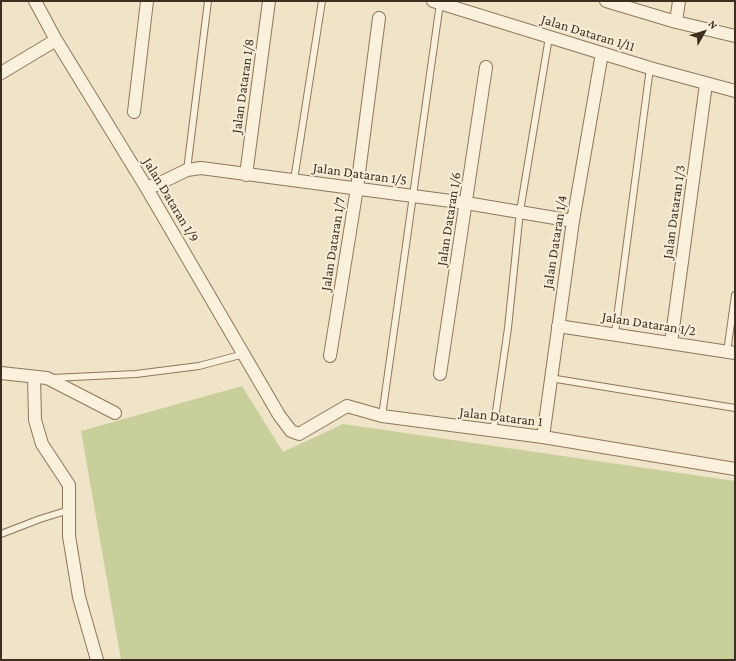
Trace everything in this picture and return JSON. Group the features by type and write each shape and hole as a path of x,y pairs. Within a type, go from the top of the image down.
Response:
{"street":[{"name":"Jalan Dataran 1/9","path":"35,1 56,40 146,187 279,415"},
{"path":"134,112 147,1"},
{"name":"Jalan Dataran 1/8","path":"246,175 269,1"},
{"path":"606,1 676,22 735,36"},
{"path":"676,22 679,1"},
{"name":"Jalan Dataran 1/11","path":"436,2 650,68 735,91"},
{"name":"Jalan Dataran 1/7","path":"330,356 357,188 379,18"},
{"path":"2,70 56,40"},
{"name":"Jalan Dataran 1/4","path":"543,437 573,221 602,53"},
{"name":"Jalan Dataran 1/6","path":"440,374 486,67"},
{"name":"Jalan Dataran 1/3","path":"671,343 706,84"},
{"name":"Jalan Dataran 1/5","path":"146,187 156,185 187,170 201,168 466,203 573,221"},
{"name":"Jalan Dataran 1/2","path":"558,326 615,333 731,352"},
{"path":"1,373 47,378 115,413"},
{"path":"34,377 35,420 42,444 69,485 69,536 79,597 97,660"},
{"name":"Jalan Dataran 1","path":"279,415 291,431 299,434 347,406 382,416 493,432 543,437 735,469"}],"lane":[{"path":"187,170 208,1"},
{"path":"294,180 322,1"},
{"path":"382,416 412,197 436,2"},
{"path":"493,432 508,328 520,211 549,37"},
{"path":"615,333 650,68"},
{"path":"731,352 735,295"},
{"path":"47,378 136,374 199,366 244,354"},
{"path":"550,378 735,408"},
{"path":"1,534 40,518 69,510"}],"green space":[{"path":"242,386 283,452 343,424 735,481 735,660 121,660 81,431"}]}
